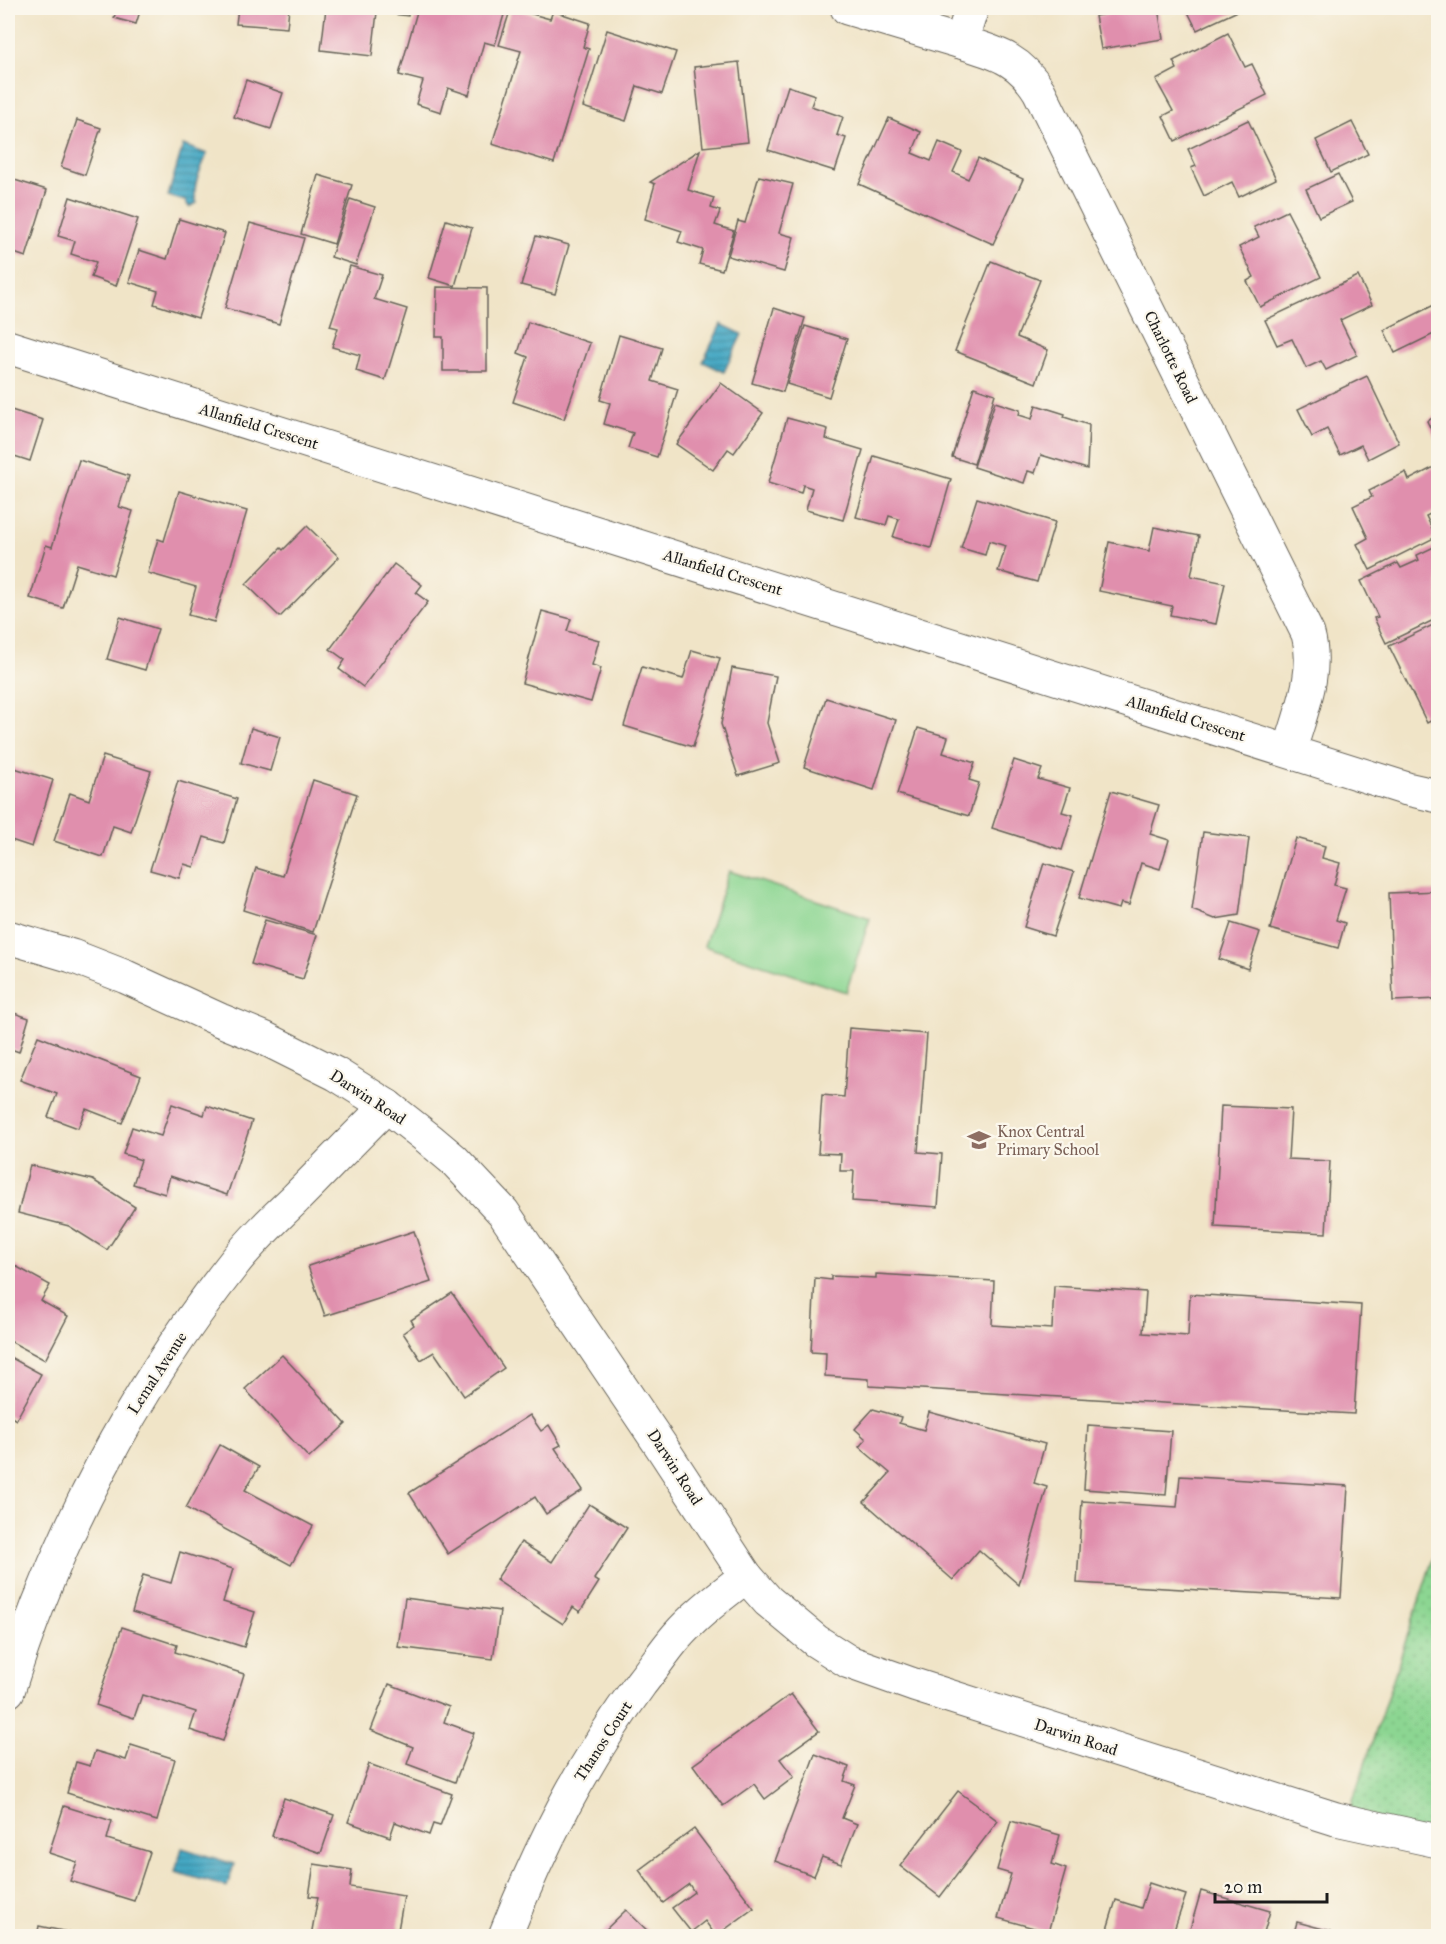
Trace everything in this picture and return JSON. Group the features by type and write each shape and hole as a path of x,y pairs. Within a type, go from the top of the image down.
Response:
{"street":[{"name":"Charlotte Road","path":"847,8 1001,56 1025,71 1039,91 1302,621 1312,647 1312,664 1290,750"},
{"path":"961,42 972,8"},
{"name":"Allanfield Crescent","path":"8,347 1290,750 1407,789 1438,796"},
{"name":"Darwin Road","path":"8,937 72,956 126,977 264,1038 336,1074 387,1106 454,1160 502,1212 746,1576 768,1601 816,1641 849,1662 879,1674 1326,1816 1438,1841"},
{"name":"Lemal Avenue","path":"8,1691 15,1640 137,1402 166,1355 235,1262 387,1106"},
{"name":"Thanos Court","path":"505,1936 530,1874 561,1809 594,1751 677,1636 746,1576"}],"green space":[{"path":"729,871 870,918 846,992 704,946"},
{"path":"1438,1543 1438,1841 1346,1822"}],"water":[{"path":"183,145 207,154 196,185 197,203 189,207 185,201 168,196"},
{"path":"721,324 742,334 724,372 703,362"},
{"path":"182,1848 234,1864 227,1887 175,1872"}],"building":[{"path":"117,8 141,8 136,24 114,18"},
{"path":"238,8 289,8 287,28 236,24"},
{"path":"326,8 409,8 408,16 377,12 372,56 321,50"},
{"path":"418,8 506,8 495,45 484,42 469,95 448,88 441,112 416,104 423,81 399,75"},
{"path":"511,8 550,19 553,11 590,23 583,47 589,49 554,163 492,144 521,51 499,45"},
{"path":"1111,8 1158,8 1163,39 1101,49 1095,16 1112,13"},
{"path":"1186,8 1244,8 1197,30"},
{"path":"607,30 676,52 662,94 637,86 626,121 583,107"},
{"path":"1228,33 1245,67 1252,64 1267,95 1175,141 1163,116 1173,111 1156,80 1177,69 1173,61"},
{"path":"739,62 748,142 703,147 694,67"},
{"path":"246,80 283,93 271,129 234,117"},
{"path":"788,86 815,95 811,106 843,117 837,135 846,138 835,171 768,150"},
{"path":"889,118 921,132 912,153 931,161 939,142 962,152 953,172 968,179 978,158 1023,179 993,244 859,184"},
{"path":"77,120 101,128 85,175 61,167"},
{"path":"1248,120 1276,179 1239,197 1232,182 1204,196 1191,168 1196,166 1188,149"},
{"path":"1352,122 1368,154 1331,172 1316,140"},
{"path":"700,150 688,190 714,198 711,208 720,211 715,225 734,231 722,270 699,264 703,250 678,242 682,231 645,219 655,184 650,182"},
{"path":"1338,174 1352,202 1319,217 1306,189"},
{"path":"318,175 352,185 334,244 301,234"},
{"path":"759,176 793,184 779,233 794,237 784,272 728,256 738,221 745,223"},
{"path":"8,178 47,190 26,257 8,251"},
{"path":"70,197 138,219 116,286 91,277 96,262 71,254 75,241 58,236"},
{"path":"350,199 375,207 356,265 331,257"},
{"path":"1287,211 1321,277 1260,307 1247,281 1254,277 1239,247 1259,237 1254,227"},
{"path":"179,219 225,233 198,318 154,304 158,291 129,282 139,250 167,259"},
{"path":"446,220 472,228 455,286 429,278"},
{"path":"250,223 304,238 279,324 225,308"},
{"path":"536,236 569,245 555,294 521,285"},
{"path":"991,261 1040,280 1017,337 1048,350 1036,383 955,351"},
{"path":"350,266 382,275 374,299 407,309 385,380 356,371 360,355 332,347 338,328 330,326"},
{"path":"1358,276 1372,305 1340,320 1357,355 1326,370 1321,361 1306,368 1292,339 1277,345 1265,320"},
{"path":"437,287 487,288 487,371 443,371 443,337 436,337"},
{"path":"1438,303 1438,332 1395,353 1384,330"},
{"path":"774,308 805,318 783,392 752,383"},
{"path":"528,322 590,343 564,419 513,402 528,357 518,353"},
{"path":"805,326 847,339 829,397 787,384"},
{"path":"619,335 662,348 652,381 678,389 657,457 628,448 633,433 604,424 610,403 600,400"},
{"path":"1367,376 1399,443 1368,459 1361,445 1340,455 1327,429 1312,437 1298,409"},
{"path":"721,383 763,413 734,453 728,449 713,470 676,444"},
{"path":"974,387 995,394 974,464 952,457"},
{"path":"995,402 1020,410 1019,415 1032,419 1036,405 1065,414 1064,417 1089,425 1087,469 1041,455 1035,473 1028,471 1024,483 974,467"},
{"path":"8,409 43,420 30,461 8,454"},
{"path":"1438,415 1438,438 1436,440 1427,421"},
{"path":"787,418 828,429 826,439 863,450 843,520 806,510 812,488 803,485 801,493 768,483"},
{"path":"874,456 951,479 931,548 893,537 899,519 889,516 886,525 856,517"},
{"path":"79,460 129,476 119,507 133,511 113,575 77,564 63,608 30,598 46,545 52,547"},
{"path":"1438,465 1438,510 1426,516 1436,537 1370,570 1357,544 1368,538 1353,506 1372,497 1369,491 1406,472 1409,480"},
{"path":"179,491 247,511 214,622 188,615 196,587 148,573 158,539 164,541"},
{"path":"977,498 1055,522 1037,582 998,571 1006,546 989,541 985,555 961,548"},
{"path":"307,526 339,557 280,617 246,584 281,548 283,550"},
{"path":"1154,527 1199,536 1191,576 1225,583 1216,624 1170,615 1172,606 1099,591 1109,542 1149,551"},
{"path":"1438,545 1438,618 1386,643 1374,618 1378,617 1361,581 1398,563 1401,568 1419,560 1417,555"},
{"path":"394,564 422,585 416,593 428,602 363,687 339,669 345,660 330,649"},
{"path":"542,611 571,619 567,631 599,640 592,665 601,668 591,702 522,683"},
{"path":"120,617 158,629 145,670 107,659"},
{"path":"1435,624 1438,631 1438,717 1427,723 1389,646"},
{"path":"692,650 720,658 693,747 624,726 642,667 683,679"},
{"path":"732,668 776,676 767,723 780,763 738,776 721,724"},
{"path":"826,698 896,720 874,790 804,767"},
{"path":"251,728 280,737 270,771 241,763"},
{"path":"918,728 948,737 943,753 975,763 969,780 979,783 969,816 897,794"},
{"path":"103,756 151,771 131,832 113,826 103,857 54,841 70,793 89,800"},
{"path":"1014,760 1042,769 1038,779 1070,788 1062,812 1073,815 1062,850 992,828"},
{"path":"8,766 53,780 32,847 8,839"},
{"path":"313,780 357,794 313,932 243,910 256,868 283,876"},
{"path":"178,781 237,799 224,843 204,837 194,867 184,864 179,878 150,870"},
{"path":"1111,791 1159,805 1150,834 1169,840 1160,869 1141,863 1129,905 1121,903 1119,909 1079,898"},
{"path":"1203,832 1249,838 1239,915 1215,919 1192,910"},
{"path":"1296,838 1325,846 1322,858 1340,863 1334,885 1346,888 1336,920 1345,923 1338,948 1270,929"},
{"path":"1044,863 1074,872 1053,936 1024,927"},
{"path":"1438,891 1438,999 1393,1001 1389,893"},
{"path":"265,920 317,935 303,979 251,964"},
{"path":"1231,923 1260,932 1248,969 1219,959"},
{"path":"8,1011 29,1018 19,1052 8,1048"},
{"path":"849,1028 927,1034 918,1152 942,1154 938,1207 852,1201 854,1171 840,1171 841,1154 818,1153 822,1095 844,1097"},
{"path":"38,1036 141,1076 122,1123 86,1109 78,1128 48,1117 57,1094 20,1080"},
{"path":"172,1104 204,1115 207,1106 252,1121 227,1195 170,1176 165,1194 133,1184 141,1160 123,1154 132,1127 161,1136"},
{"path":"1221,1106 1291,1109 1288,1159 1330,1161 1326,1233 1215,1227"},
{"path":"30,1165 93,1180 135,1207 107,1250 69,1226 18,1213"},
{"path":"414,1231 431,1282 325,1316 308,1266"},
{"path":"8,1262 50,1285 41,1301 68,1316 45,1360 8,1340"},
{"path":"876,1274 994,1281 992,1325 1052,1329 1054,1286 1146,1292 1143,1333 1188,1336 1190,1294 1361,1305 1354,1414 869,1386 869,1379 825,1376 826,1353 811,1352 815,1278 831,1280 831,1276 876,1278"},
{"path":"452,1293 504,1368 464,1396 434,1352 421,1360 403,1333 414,1325 411,1320"},
{"path":"282,1355 346,1424 309,1458 245,1389"},
{"path":"8,1356 41,1374 16,1420 8,1415"},
{"path":"873,1409 901,1417 899,1423 924,1430 929,1412 1045,1444 1034,1483 1047,1487 1019,1585 979,1550 953,1580 864,1502 890,1473 859,1447 866,1439 855,1429"},
{"path":"530,1415 541,1431 549,1425 561,1445 555,1448 583,1490 546,1514 535,1497 448,1554 409,1493"},
{"path":"1088,1425 1171,1431 1166,1495 1084,1489"},
{"path":"220,1445 259,1467 245,1490 313,1526 291,1565 186,1508"},
{"path":"1180,1476 1348,1486 1341,1598 1077,1583 1082,1501 1177,1507"},
{"path":"589,1504 627,1528 594,1579 599,1582 580,1612 573,1607 563,1624 496,1580 521,1542 552,1562"},
{"path":"180,1552 233,1569 223,1602 255,1612 244,1647 132,1612 143,1575 171,1583"},
{"path":"405,1598 500,1611 493,1659 398,1647"},
{"path":"122,1627 177,1645 175,1652 244,1674 223,1741 190,1730 196,1712 142,1695 134,1718 96,1705"},
{"path":"389,1684 449,1707 444,1722 474,1733 455,1782 407,1764 413,1747 371,1730"},
{"path":"791,1694 819,1731 780,1759 794,1777 765,1799 754,1784 723,1806 693,1765"},
{"path":"131,1745 175,1759 157,1821 67,1793 76,1762 90,1766 95,1751 126,1760"},
{"path":"815,1754 849,1767 844,1781 855,1785 842,1818 857,1824 841,1864 822,1857 814,1876 775,1861"},
{"path":"369,1764 452,1794 440,1826 433,1824 429,1835 395,1822 390,1837 348,1822"},
{"path":"958,1791 998,1821 940,1897 900,1866"},
{"path":"284,1798 334,1815 321,1853 272,1836"},
{"path":"64,1806 112,1821 107,1839 150,1852 134,1901 70,1881 77,1862 49,1853"},
{"path":"1011,1821 1060,1835 1052,1864 1066,1869 1048,1932 998,1918 1011,1874 997,1870"},
{"path":"694,1829 754,1908 716,1936 705,1921 691,1932 672,1908 694,1892 689,1884 663,1903 639,1870"},
{"path":"314,1864 352,1870 350,1887 404,1896 397,1936 311,1936 318,1897 309,1896"},
{"path":"1149,1883 1186,1895 1172,1936 1105,1936 1116,1900 1141,1908"},
{"path":"1201,1891 1270,1911 1263,1936 1188,1936"},
{"path":"626,1910 653,1936 599,1936"},
{"path":"1297,1922 1331,1931 1330,1936 1293,1936"},
{"path":"39,1926 82,1935 82,1936 37,1936"}],"place":[{"name":"Knox Central Primary School","path":"979,1140"}]}
